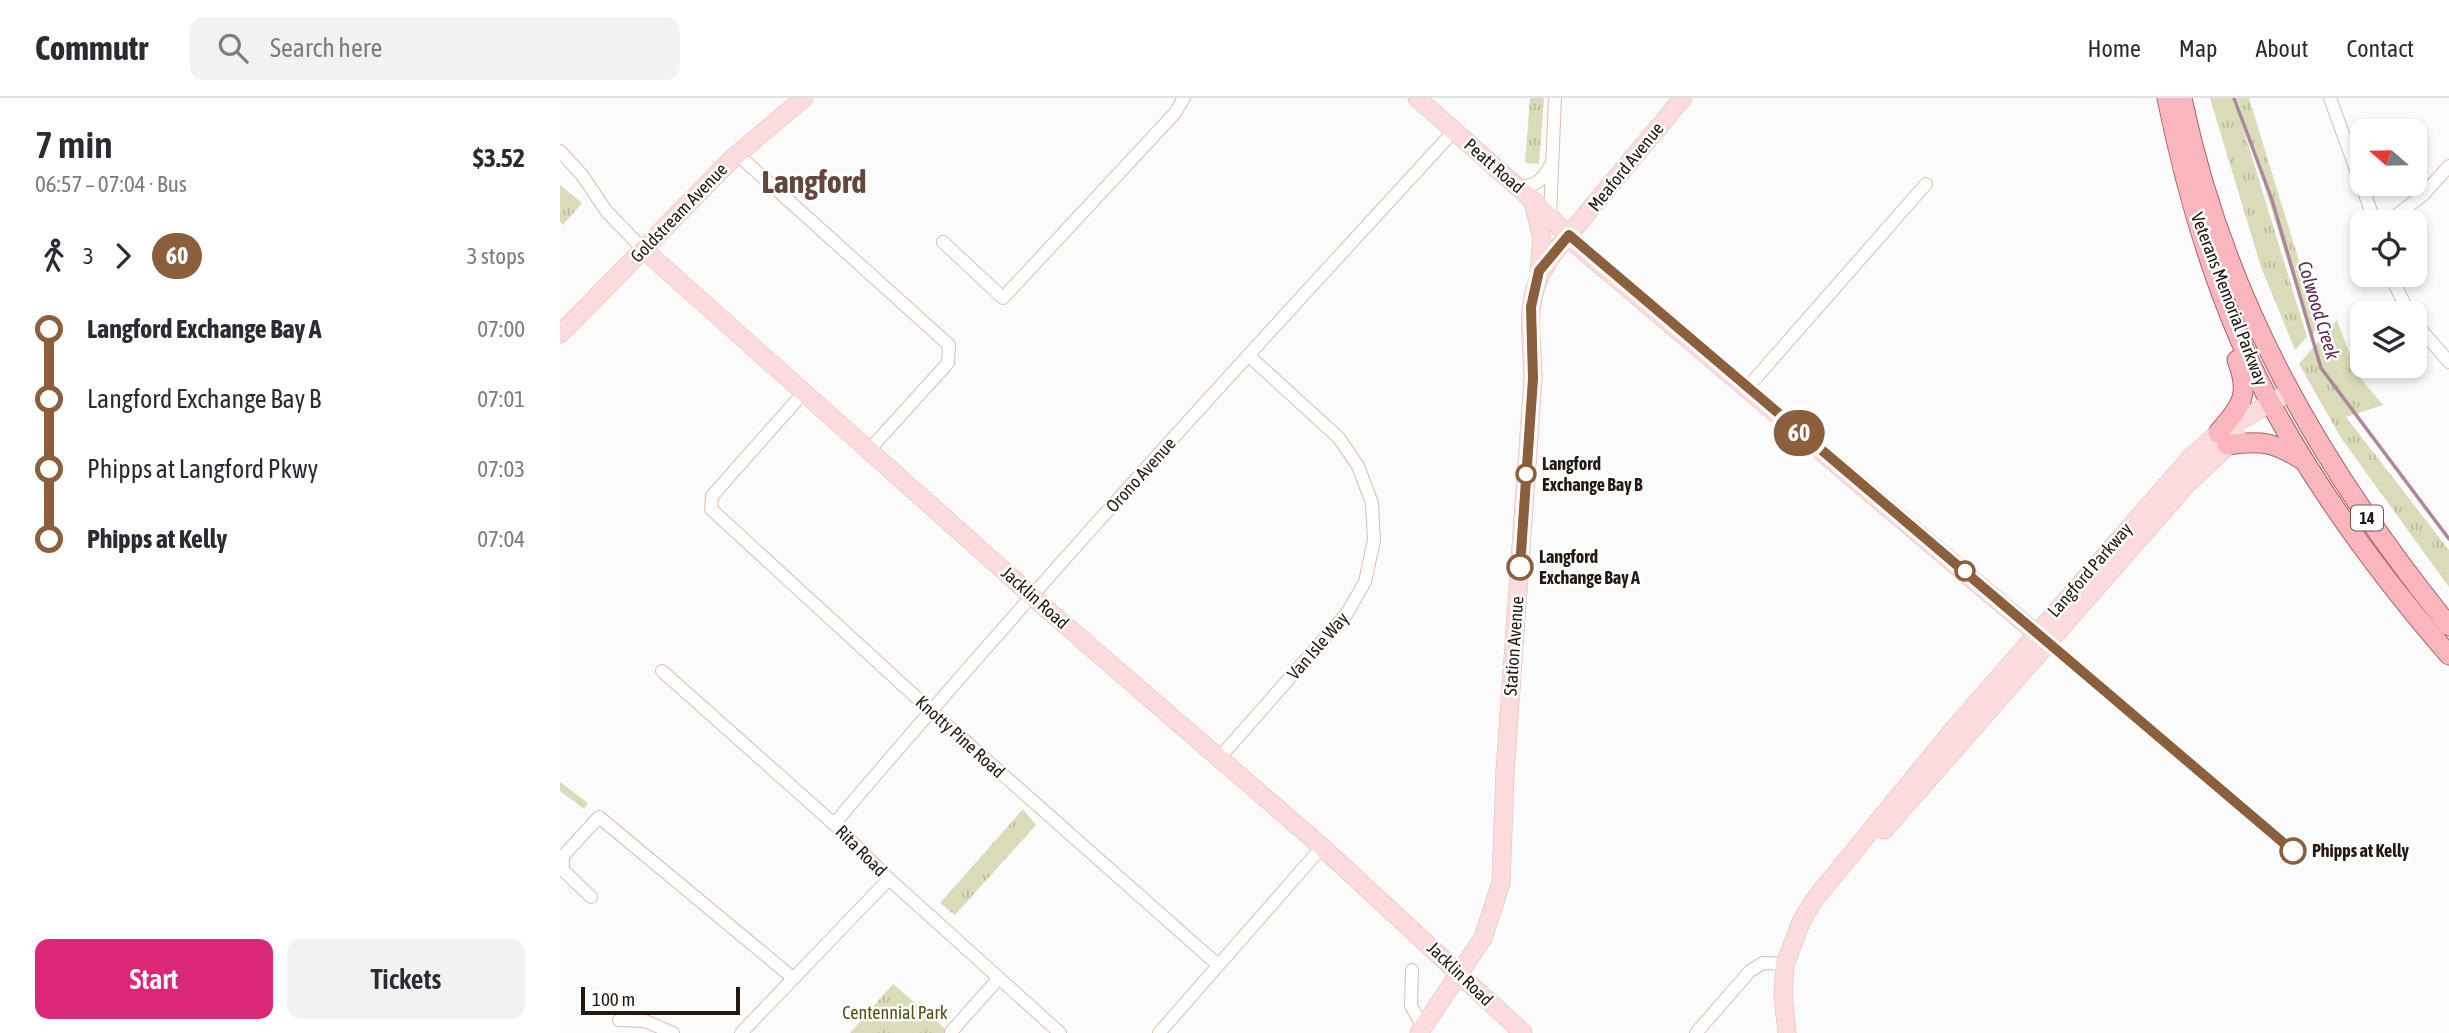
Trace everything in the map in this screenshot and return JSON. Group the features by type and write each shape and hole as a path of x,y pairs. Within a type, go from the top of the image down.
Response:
{"main road":[{"name":"Goldstream Avenue","path":"560,334 737,154 804,98"},
{"name":"Peatt Road","path":"1416,98 1569,235 2042,638"},
{"name":"Meaford Avenue","path":"1569,235 1683,98"},
{"name":"Veterans Memorial Parkway","path":"2165,98 2195,215 2247,355 2274,409 2305,462 2395,589 2449,655"},
{"path":"2165,98 2163,142 2180,208 2202,273 2245,381 2244,396 2223,439 2271,443 2305,462"},
{"name":"Veterans Memorial Parkway","path":"2182,98 2199,172 2232,271 2291,399 2361,509 2449,626"},
{"path":"1533,201 1542,239 1539,271"},
{"name":"Station Avenue","path":"1421,1029 1483,937 1496,908 1504,869 1505,772 1533,379 1531,307 1539,271 1569,235"},
{"name":"Jacklin Road","path":"643,249 1033,597 1221,756 1524,1033"},
{"name":"Langford Parkway","path":"1787,1033 1783,995 1785,964 1801,922 1814,900 1838,873 1859,842 2042,638 2171,477 2223,439 2291,399"}],"street":[{"path":"943,242 1003,298 1175,113 1184,98"},
{"path":"1550,216 1550,166 1555,98"},
{"path":"2330,98 2371,210"},
{"name":"Orono Avenue","path":"834,824 930,710 1248,355 1454,131"},
{"name":"Jacklin Road","path":"560,151 582,175 607,212 643,249"},
{"path":"737,154 949,345 948,363 870,449"},
{"path":"1517,186 1525,187 1539,181 1550,166"},
{"path":"2404,210 2423,195 2449,166"},
{"path":"1747,388 1926,184"},
{"path":"2427,337 2449,362"},
{"name":"Van Isle Way","path":"1221,756 1348,614 1365,582 1374,540 1372,503 1358,466 1339,438 1248,355"},
{"name":"Knotty Pine Road","path":"805,391 717,489 709,502 716,515 930,710 1218,965"},
{"name":"Rita Road","path":"662,671 834,824 889,879 1060,1033"},
{"path":"591,897 562,870 563,856 599,817 793,978"},
{"path":"1159,1033 1322,846"},
{"path":"741,1033 889,879"},
{"path":"1696,1033 1750,971 1763,963 1785,964"},
{"path":"1412,970 1410,1006 1421,1029"},
{"path":"951,1032 998,979"},
{"path":"619,1020 645,1021 673,1033"}],"green space":[{"path":"1530,98 1544,98 1539,164 1525,163"},
{"path":"2210,98 2234,98 2307,337 2295,350 2261,267"},
{"path":"2237,98 2249,98 2319,326 2311,336"},
{"path":"560,185 582,203 563,225 560,222"},
{"path":"2337,320 2350,355 2350,378 2360,378 2383,405 2346,417 2449,550 2449,587 2341,438 2299,364"},
{"path":"560,782 588,803 584,809 560,791"},
{"path":"1023,809 1036,825 955,915 940,903"},
{"name":"Centennial Park","path":"893,984 950,1033 850,1033"}],"waterway":[{"name":"Colwood Creek","path":"2234,98 2272,200 2321,368 2449,539"}],"bus line":[{"name":"60","path":"1520,567 1533,379 1531,307 1539,271 1569,235 1618,281 1922,534 2163,743 2293,851"}],"place":[{"name":"Langford Exchange Bay B","path":"1526,474"},
{"name":"Langford Exchange Bay A","path":"1520,567"},
{"name":"Phipps at Kelly","path":"2293,851"}],"district":[{"name":"Langford","path":"814,182"}]}
